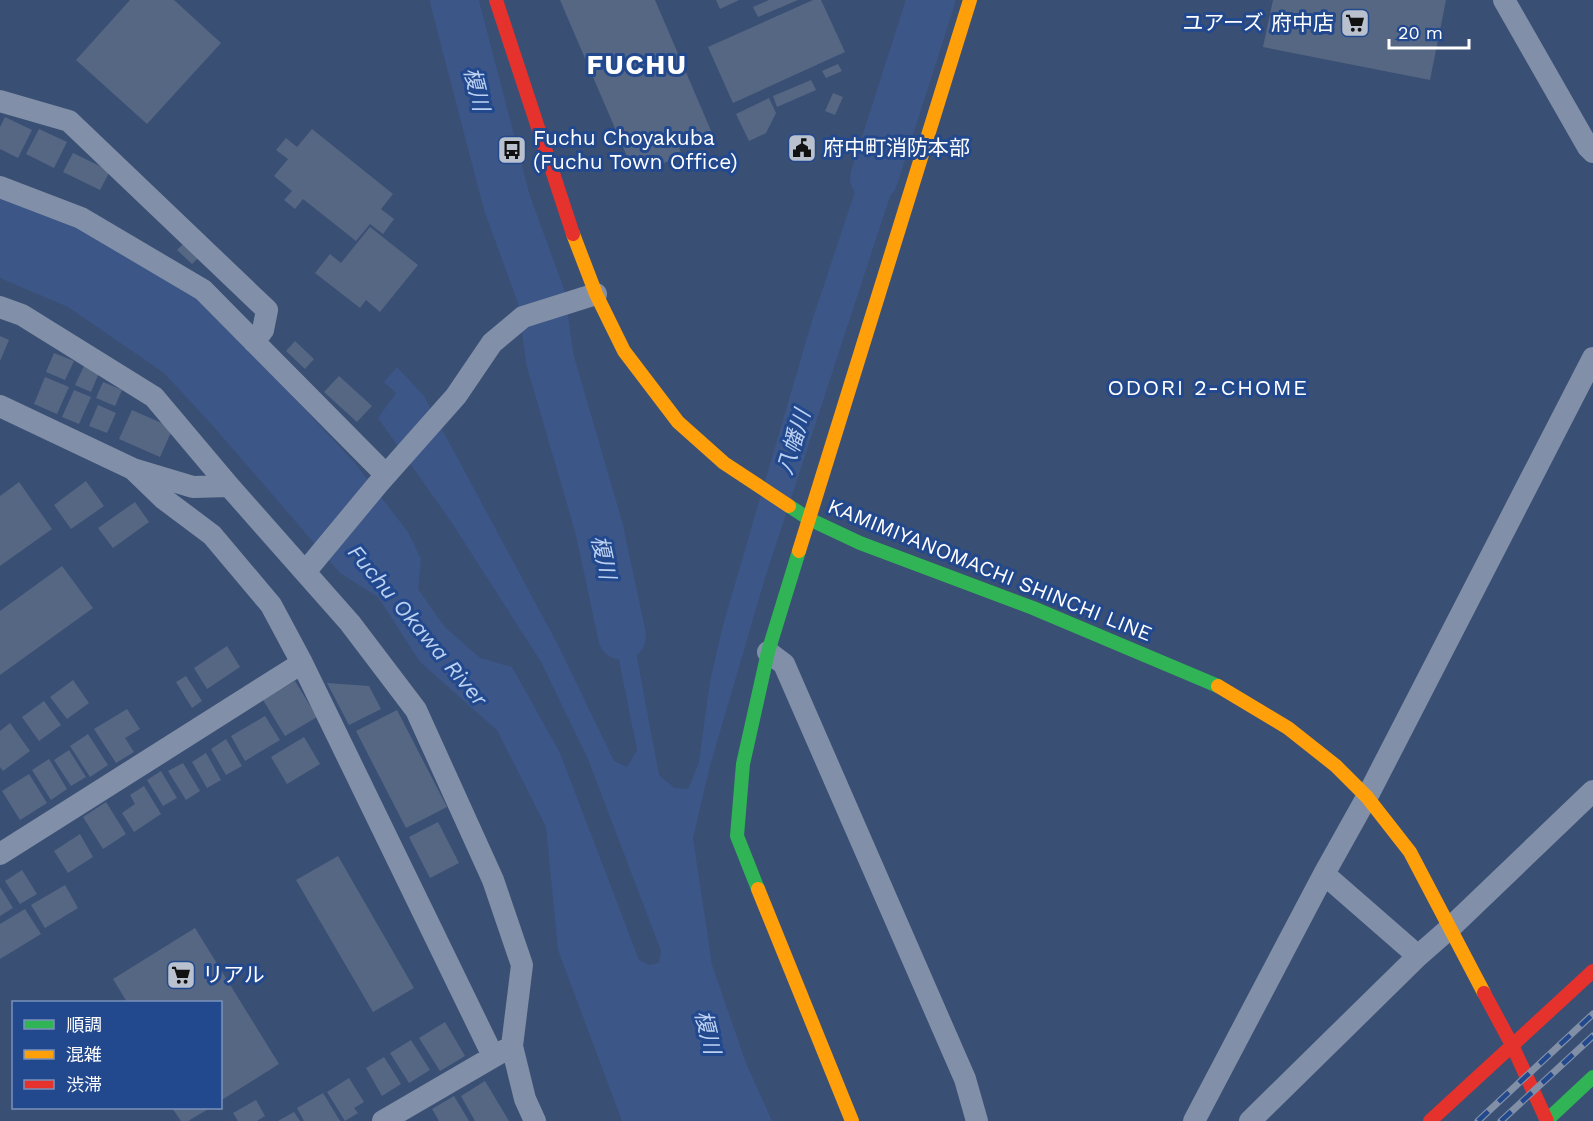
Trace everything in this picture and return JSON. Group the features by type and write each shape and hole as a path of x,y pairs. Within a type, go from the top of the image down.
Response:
{"main road":[{"name":"KAMIMIYANOMACHI SHINCHI LINE","path":"496,0 579,252 596,294 624,351 678,422 723,463 809,519 860,543 1034,608 1212,683 1288,728 1336,766 1367,797 1410,852 1512,1045 1547,1121"},
{"path":"852,1121 737,836 743,764 768,652 965,3"},
{"path":"1430,1121 1593,970"},
{"path":"1547,1121 1593,1077"}],"street":[{"path":"1504,0 1593,152"},
{"path":"0,101 69,121 267,310 263,330 254,342"},
{"path":"0,187 81,218 203,290 382,479"},
{"path":"311,565 382,479 456,396 492,343 523,317 596,294"},
{"path":"0,307 22,315 153,397 229,486 311,565 350,623 416,710 493,880 522,965 503,1051 383,1121"},
{"path":"1194,1121 1324,873 1367,797 1593,358"},
{"path":"0,406 133,469 193,488 229,486"},
{"path":"133,469 164,499 212,535 272,605 503,1051 535,1121"},
{"path":"768,652 784,664 965,1079 977,1121"},
{"path":"0,854 302,663"},
{"path":"1250,1121 1418,956 1593,792"},
{"path":"1324,873 1418,956"}],"water":[{"name":"Fuchu Okawa River","path":"882,110 915,120 765,578 710,766 693,838 712,965 746,1063 772,1121 622,1121 558,950 546,827 497,730 420,662 378,597 340,573 214,427 164,373 68,307 0,278 0,196 101,238 202,299 354,462 408,532 421,559 418,589 444,626 480,658 512,667 560,753 639,960 649,965 659,963 661,951 588,759 541,662 452,523 378,418 396,393 384,382 397,367 424,396 557,643 614,761 627,767 637,750 602,575 620,566 659,775 674,788 688,789 699,762 710,681 723,625 811,324"}],"building":[{"path":"130,0 174,0 221,43 147,124 76,60"},
{"path":"560,0 655,0 712,133 679,148 682,155 648,170 645,162 632,168"},
{"path":"716,0 739,0 720,9"},
{"path":"769,0 798,0 758,17 753,7"},
{"path":"813,0 821,0 845,52 733,103 708,47"},
{"name":"ユアーズ 府中店","path":"1273,0 1446,0 1430,80 1263,47"},
{"path":"838,64 842,71 826,78 822,71"},
{"path":"811,80 816,90 777,107 773,96"},
{"path":"833,93 843,97 835,115 825,111"},
{"path":"769,98 776,113 766,133 749,141 736,114"},
{"path":"5,117 32,130 18,158 0,149 0,127"},
{"path":"39,129 67,142 54,168 26,154"},
{"path":"312,129 393,194 381,209 394,219 383,234 370,224 356,241 303,199 295,209 284,200 292,191 274,176 288,159 276,150 286,138 297,147"},
{"path":"73,153 110,171 100,190 63,172"},
{"path":"370,227 418,265 380,312 366,300 360,308 315,273 330,254 341,263"},
{"path":"183,244 198,258 192,264 177,250"},
{"path":"0,336 9,340 0,361"},
{"path":"295,341 314,359 305,369 286,351"},
{"path":"54,353 74,361 65,380 46,372"},
{"path":"84,366 99,373 91,392 75,385"},
{"path":"339,376 372,406 357,422 324,392"},
{"path":"45,377 69,387 57,414 34,404"},
{"path":"103,382 122,390 115,406 96,398"},
{"path":"74,390 91,397 79,424 62,417"},
{"path":"98,405 116,413 107,433 89,426"},
{"path":"132,410 173,428 160,457 119,439"},
{"path":"86,481 104,506 71,529 54,505"},
{"path":"19,482 52,529 0,566 0,496"},
{"path":"135,502 149,522 113,548 98,528"},
{"path":"62,566 93,608 0,675 0,611"},
{"path":"227,646 240,667 207,689 194,668"},
{"path":"186,676 202,701 192,708 176,682"},
{"path":"73,680 89,703 67,719 50,697"},
{"path":"295,681 317,717 285,736 263,700"},
{"path":"327,683 369,686 381,709 349,725"},
{"path":"44,701 61,725 39,741 22,717"},
{"path":"127,709 140,729 125,738 134,752 116,763 94,729"},
{"path":"397,710 447,807 406,828 356,731"},
{"path":"265,716 280,740 245,761 231,736"},
{"path":"10,723 30,751 3,771 0,767 0,731"},
{"path":"88,734 108,765 90,777 70,746"},
{"path":"304,737 320,764 287,784 271,757"},
{"path":"226,739 242,766 226,775 211,749"},
{"path":"69,750 86,777 71,786 54,760"},
{"path":"206,753 221,780 207,788 192,762"},
{"path":"49,759 67,789 51,800 32,770"},
{"path":"183,763 200,791 186,800 168,771"},
{"path":"161,771 177,798 163,806 147,780"},
{"path":"29,774 47,803 20,820 2,791"},
{"path":"144,786 161,814 134,832 122,813 135,804 130,795"},
{"path":"106,802 126,834 103,849 83,817"},
{"path":"438,822 459,863 430,878 409,837"},
{"path":"80,834 93,857 68,873 54,851"},
{"path":"338,856 414,988 373,1012 296,880"},
{"path":"22,870 37,894 20,904 5,881"},
{"path":"65,885 78,908 45,928 31,905"},
{"path":"0,887 13,908 0,916"},
{"path":"25,909 41,934 0,959 0,924"},
{"path":"195,928 279,1064 222,1100 222,1001 126,1001 113,979"},
{"path":"445,1022 465,1056 440,1071 419,1038"},
{"path":"411,1040 430,1070 409,1083 390,1053"},
{"path":"384,1057 401,1084 382,1096 366,1068"},
{"path":"349,1078 364,1102 354,1108 358,1113 345,1121 327,1092"},
{"path":"485,1081 509,1121 475,1121 461,1096"},
{"path":"323,1093 340,1121 304,1121 297,1108"},
{"path":"454,1096 469,1121 439,1121 432,1109"},
{"path":"256,1100 265,1116 257,1121 238,1121 233,1113"},
{"path":"173,1109 208,1109 188,1121 181,1121"},
{"path":"294,1112 300,1121 278,1121"}],"waterway":[{"name":"榎川","path":"454,0 507,203 541,296 550,360 599,528 622,636"},
{"name":"八幡川","path":"874,178 931,0"}],"railway":[{"path":"1478,1121 1593,1014"},
{"path":"1501,1121 1593,1036"}],"traffic: fast":[{"path":"789,506 809,519 860,543 1033,608 1218,686"},
{"path":"758,889 737,836 743,764 768,652 799,551"},
{"path":"1546,1121 1593,1077"}],"traffic: slow":[{"path":"799,551 970,0"},
{"path":"573,234 596,294 624,351 678,422 724,463 789,506"},
{"path":"1218,686 1288,728 1336,766 1367,797 1410,852 1484,993"},
{"path":"758,889 852,1121"}],"traffic: jam":[{"path":"496,0 573,234"},
{"path":"1430,1121 1593,971"},
{"path":"1484,993 1512,1045 1547,1121"}],"place":[{"name":"ユアーズ 府中店","path":"1355,23"},
{"name":"府中町消防本部","path":"802,148"},
{"name":"Fuchu Choyakuba (Fuchu Town Office)","path":"512,150"},
{"name":"リアル","path":"181,975"}],"district":[{"name":"FUCHU","path":"637,65"},
{"name":"ODORI 2-CHOME","path":"1208,387"}]}
